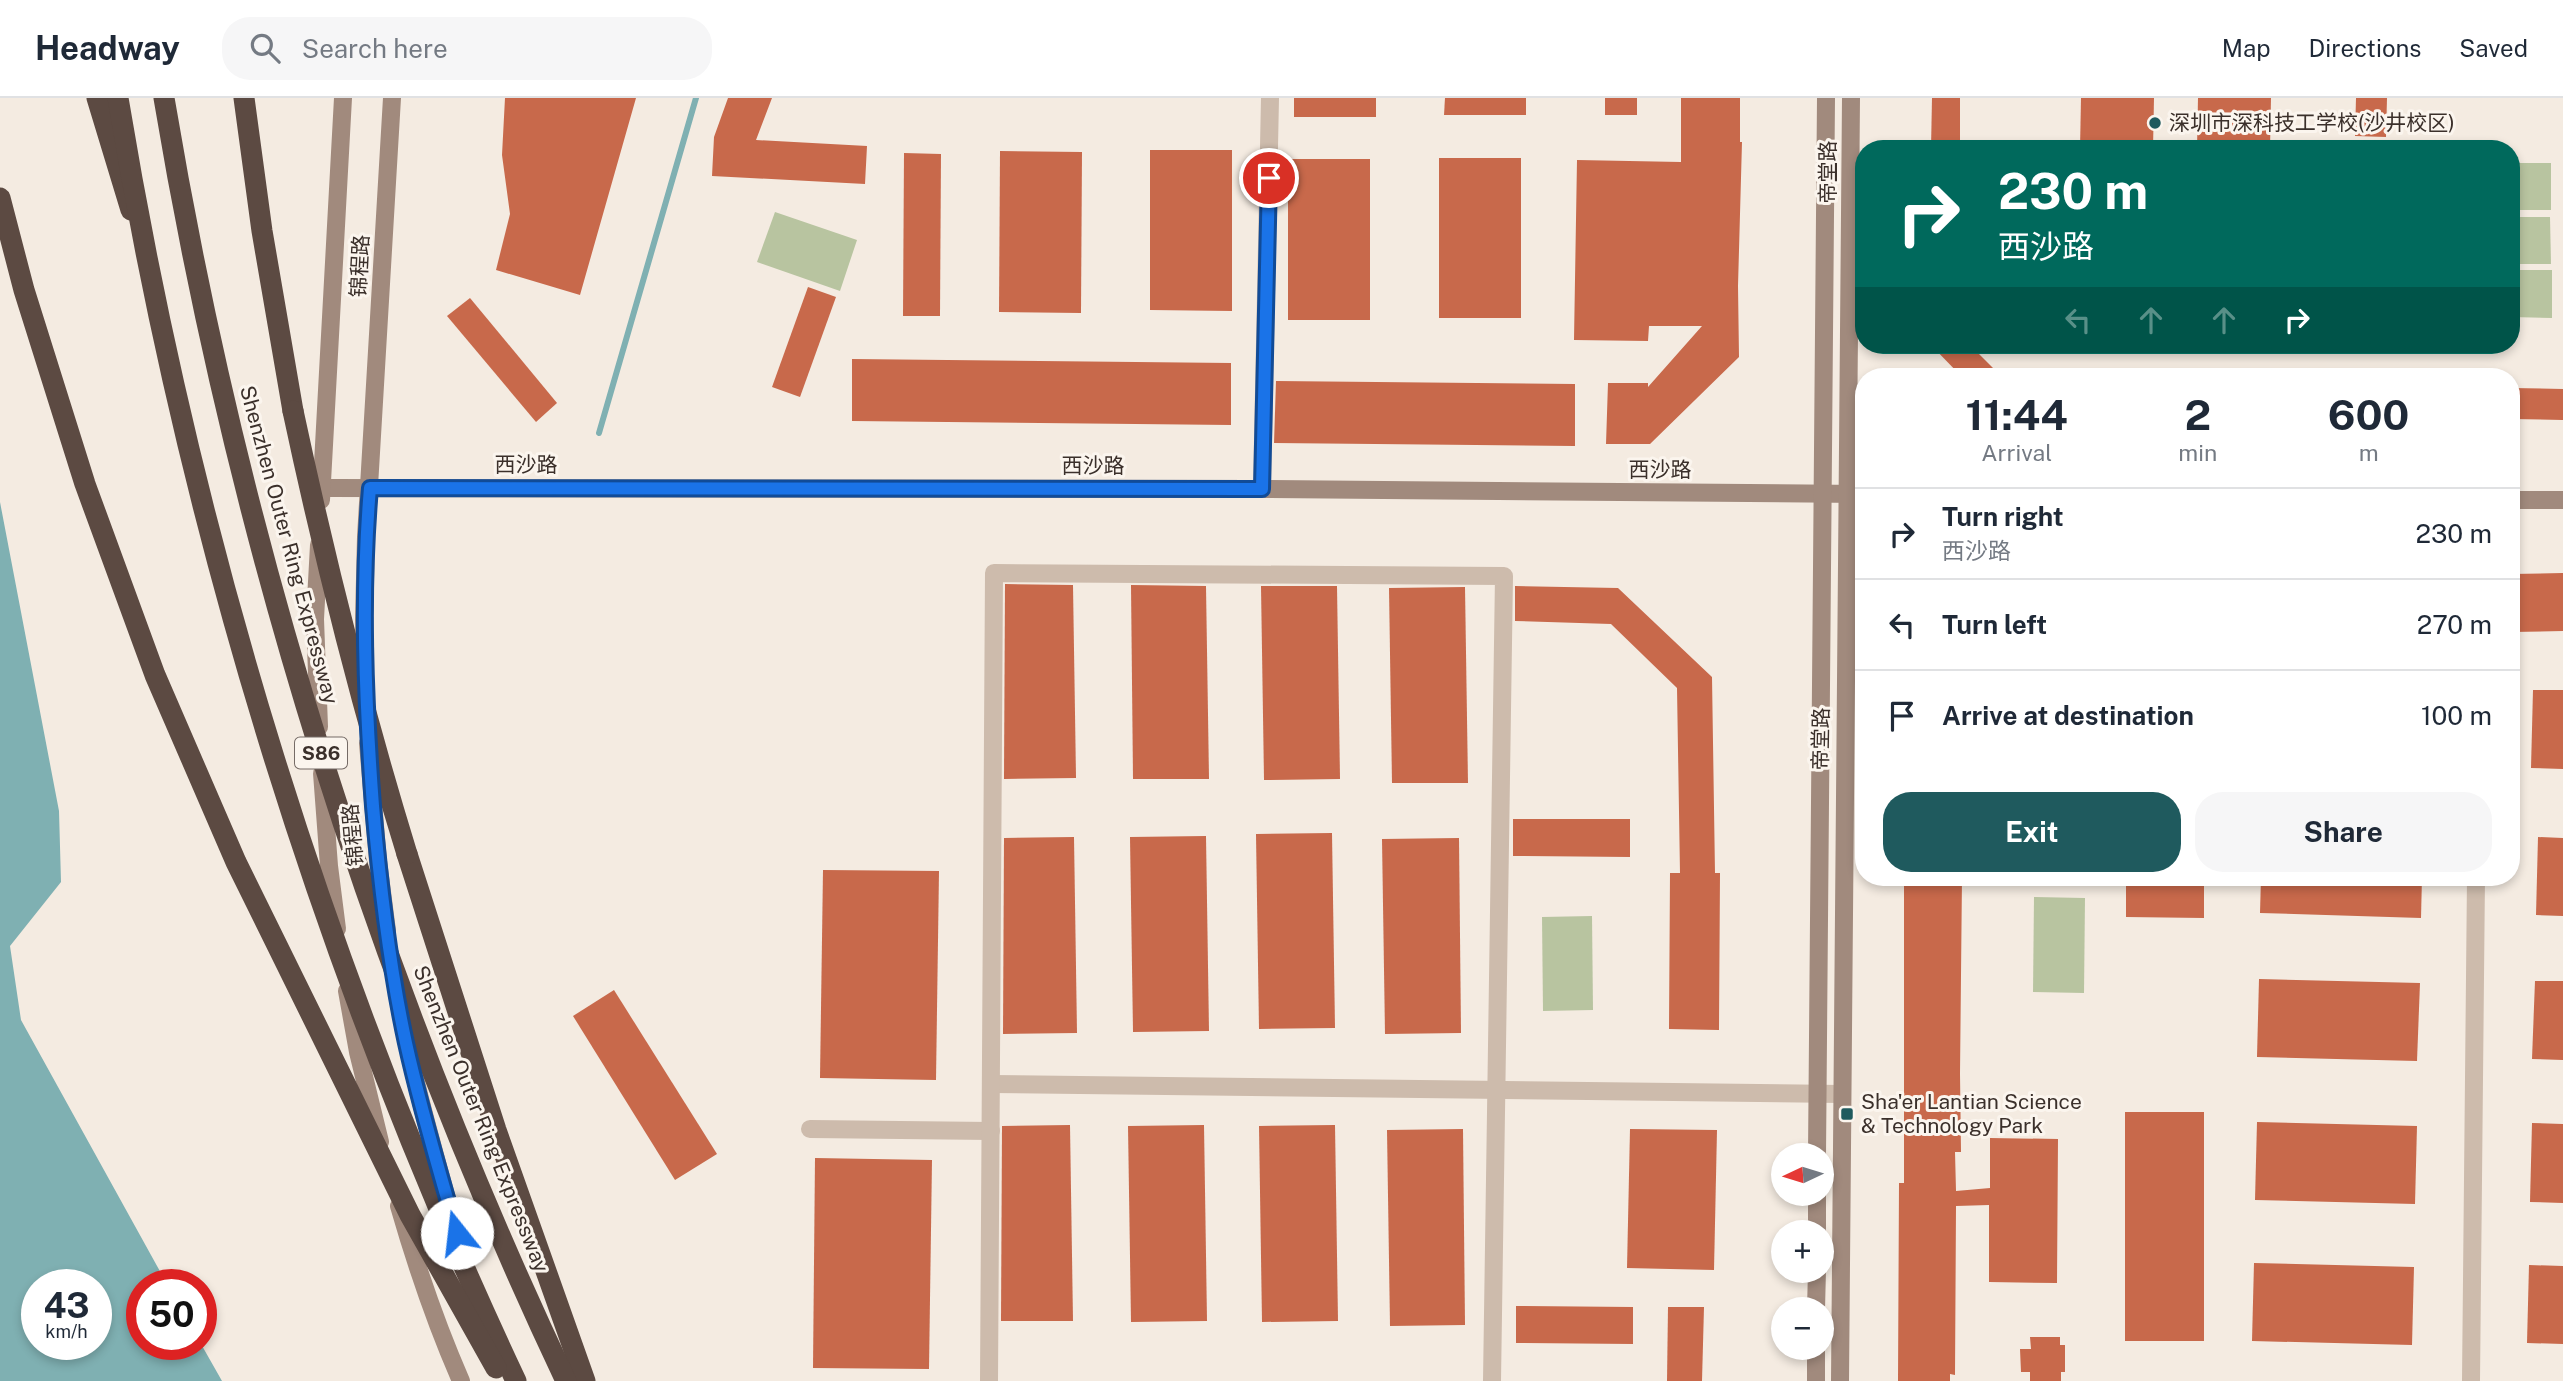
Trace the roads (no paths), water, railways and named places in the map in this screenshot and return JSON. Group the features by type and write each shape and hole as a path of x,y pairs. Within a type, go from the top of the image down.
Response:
{"highway":[{"path":"97,98 153,283"},
{"name":"S86","path":"118,98 179,404 212,537 272,749 314,880 399,1111 446,1226 515,1381"},
{"name":"Shenzhen Outer Ring Expressway","path":"164,98 197,274 226,407 281,618 319,748 389,955 442,1095 488,1208 566,1381"},
{"path":"244,98 262,232 293,411 355,679 451,993 509,1168 585,1381"},
{"path":"0,198 24,290 85,484 155,675 236,862 410,1214 503,1381"}],"street":[{"name":"锦程路","path":"344,98 315,619 317,710 329,866 358,1052 384,1156 411,1248 447,1350 461,1381"},
{"name":"锦程路","path":"392,98 364,620 366,708 377,862 389,954 427,1130 457,1233 492,1331 515,1381"},
{"path":"1262,489 1270,98"},
{"name":"帝堂路","path":"1817,1143 1826,98"},
{"name":"帝堂路","path":"1851,98 1855,415"},
{"name":"西沙路","path":"322,488 1262,489 1855,494"},
{"path":"2520,500 2563,500"},
{"name":"帝堂路","path":"1840,1381 1844,732 1855,514"},
{"path":"989,1381 994,573 1504,576 1492,1381"},
{"path":"2471,1381 2476,886"},
{"path":"991,1084 1842,1094"},
{"path":"810,1129 991,1131"},
{"path":"1816,1360 1816,1381"}],"water":[{"path":"0,502 59,811 61,882 10,946 21,1020 159,1269 126,1269 126,1360 210,1360 222,1381 0,1381"}],"waterway":[{"path":"599,433 696,98"}],"place":[{"name":"深圳市深科技工学校(沙井校区)","path":"2155,123"},
{"name":"Sha'er Lantian Science & Technology Park","path":"1847,1114"}]}
